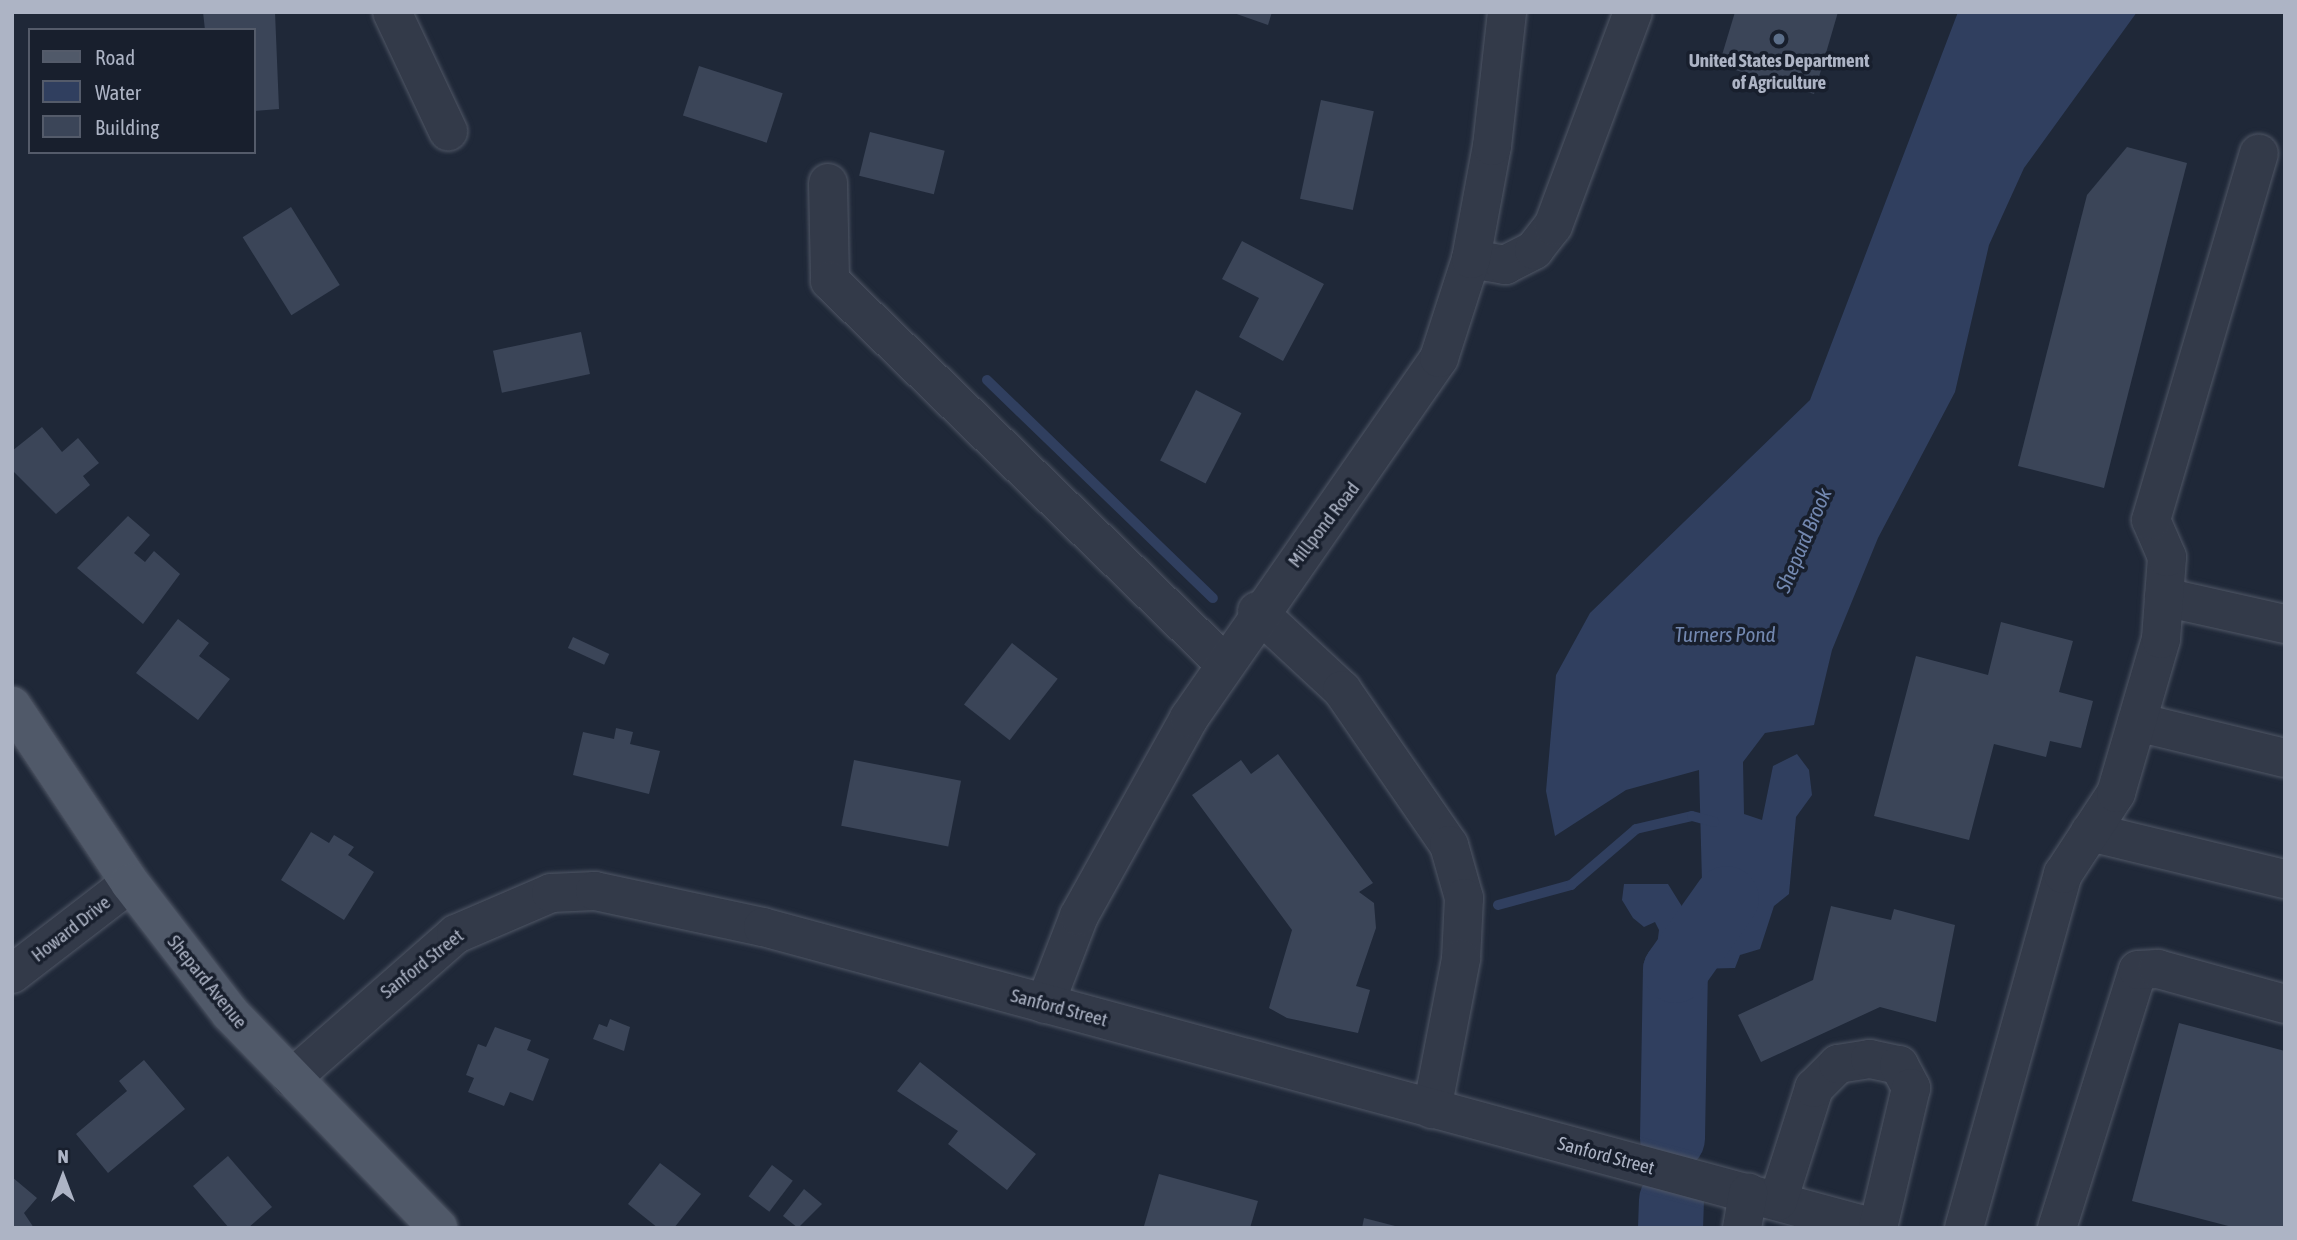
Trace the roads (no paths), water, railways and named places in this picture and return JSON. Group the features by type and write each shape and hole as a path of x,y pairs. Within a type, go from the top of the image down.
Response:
{"main road":[{"name":"Shepard Avenue","path":"12,706 130,883 230,1013 438,1228"}],"street":[{"path":"392,12 448,131"},
{"name":"Millpond Road","path":"1045,1004 1079,916 1224,663 1258,611 1360,478 1439,358 1471,259 1492,146 1507,12"},
{"path":"1471,259 1505,265 1534,250 1553,226 1633,12"},
{"path":"1964,1228 2063,874 2116,793 2161,639 2167,557 2151,520 2259,154"},
{"path":"828,183 830,281 1224,663"},
{"path":"2164,597 2285,624"},
{"path":"1258,611 1342,690 1449,845 1464,898 1461,960 1432,1110"},
{"path":"2137,722 2285,758"},
{"path":"2090,832 2285,880"},
{"name":"Howard Drive","path":"12,974 130,883"},
{"name":"Sanford Street","path":"292,1078 456,934 551,893 640,896 1432,1110 1756,1208 1877,1228"},
{"path":"2057,1228 2138,970 2158,969 2285,1004"},
{"path":"1756,1208 1814,1088 1838,1064 1870,1059 1899,1065 1910,1088 1877,1228"}],"water":[{"name":"Turners Pond","path":"1958,12 2137,12 2024,168 1989,245 1955,392 1878,538 1832,650 1814,725 1765,733 1743,762 1744,814 1762,820 1773,766 1797,754 1809,770 1812,795 1796,817 1789,894 1774,906 1760,949 1740,955 1735,968 1654,970 1659,930 1655,922 1644,927 1633,918 1622,900 1624,884 1668,884 1686,913 1694,905 1702,882 1699,770 1626,790 1555,836 1546,791 1556,675 1590,613 1810,400"}],"waterway":[{"path":"987,380 1213,598"},
{"path":"1498,905 1571,885 1636,829 1692,816 1714,822"},
{"name":"Shepard Brook","path":"1672,1138 1675,970 1726,898"},
{"name":"Shepard Brook","path":"1670,1228 1671,1200"}],"place":[{"name":"United States Department of Agriculture","path":"1779,39"}]}
